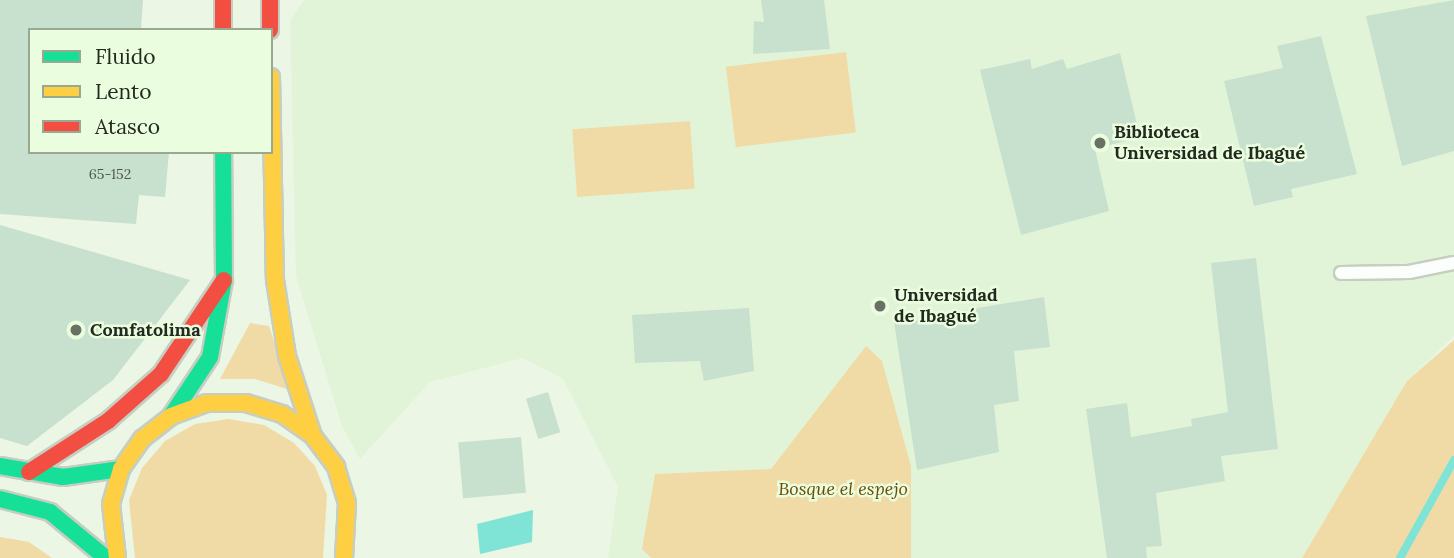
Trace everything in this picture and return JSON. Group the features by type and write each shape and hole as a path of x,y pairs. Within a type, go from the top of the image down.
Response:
{"main road":[{"path":"223,0 223,28"},
{"path":"270,0 270,28"},
{"path":"172,416 210,357 224,280 223,154"},
{"path":"273,154 275,280 287,356 313,436"},
{"path":"29,472 108,421 161,374 224,280"},
{"path":"117,558 111,504 121,469 142,439 172,416 207,403 246,403 282,414 313,436 336,467 347,503 344,558"},
{"path":"0,466 29,472 95,477 121,469"},
{"path":"0,499 50,512 106,558"}],"lane":[{"path":"1341,273 1409,272 1454,263"}],"shaded area":[{"name":"Universidad de Ibagué","path":"304,0 1454,0 1454,336 1407,381 1302,558 608,558 618,487 563,379 523,358 430,382 360,459 342,426 296,276 290,20"}],"green space":[{"path":"846,52 856,132 736,147 726,67"},
{"path":"690,121 695,189 577,197 572,129"},
{"path":"250,323 269,326 290,390 255,379 220,379"},
{"path":"1454,340 1454,558 1302,558 1407,381"},
{"name":"Bosque el espejo","path":"866,346 882,361 911,466 911,558 651,558 642,549 655,474 771,469"},
{"path":"229,419 264,425 294,443 315,466 327,495 323,558 135,558 129,500 142,468 165,441 195,424"},
{"path":"0,537 29,542 52,558 0,558"}],"water":[{"path":"533,510 532,542 480,554 477,524"}],"building":[{"path":"0,0 143,0 141,28 28,28 28,154 169,154 165,197 139,195 136,224 0,214"},
{"path":"761,0 824,0 830,49 753,54 754,21 764,22"},
{"path":"1454,0 1454,151 1402,166 1366,16"},
{"path":"1321,36 1357,174 1291,189 1293,197 1254,206 1224,81 1283,68 1277,46"},
{"name":"Biblioteca Universidad de Ibagué","path":"1120,53 1140,137 1095,149 1109,211 1021,235 980,70 1030,59 1032,69 1063,59 1067,69"},
{"name":"Comfatolima","path":"0,225 190,280 113,380 27,446 0,438"},
{"path":"1256,258 1278,449 1221,456 1225,481 1156,493 1162,546 1146,547 1147,558 1107,558 1086,409 1127,403 1131,437 1192,426 1191,419 1228,412 1211,263"},
{"path":"1044,297 1050,347 1014,351 1019,401 994,405 999,452 917,470 894,322"},
{"path":"749,308 754,371 704,381 700,361 635,363 632,315"},
{"path":"548,392 560,432 538,439 526,399"},
{"path":"521,437 526,493 463,498 458,442"}],"waterway":[{"path":"1400,558 1454,460"}],"traffic: fast":[{"path":"171,416 210,357 224,280 223,154"},
{"path":"0,466 63,477 121,469"},
{"path":"0,499 50,512 106,558"}],"traffic: slow":[{"path":"273,154 275,280 287,356 313,436"},
{"path":"117,558 111,504 121,469 142,439 171,416 207,403 246,403 282,414 313,436 336,467 347,503 344,558"}],"traffic: jam":[{"path":"223,0 223,28"},
{"path":"270,0 270,28"},
{"path":"29,472 108,421 161,374 224,280"}],"place":[{"name":"Biblioteca Universidad de Ibagué","path":"1100,143"},
{"name":"Universidad de Ibagué","path":"880,306"},
{"name":"Comfatolima","path":"76,330"}]}
